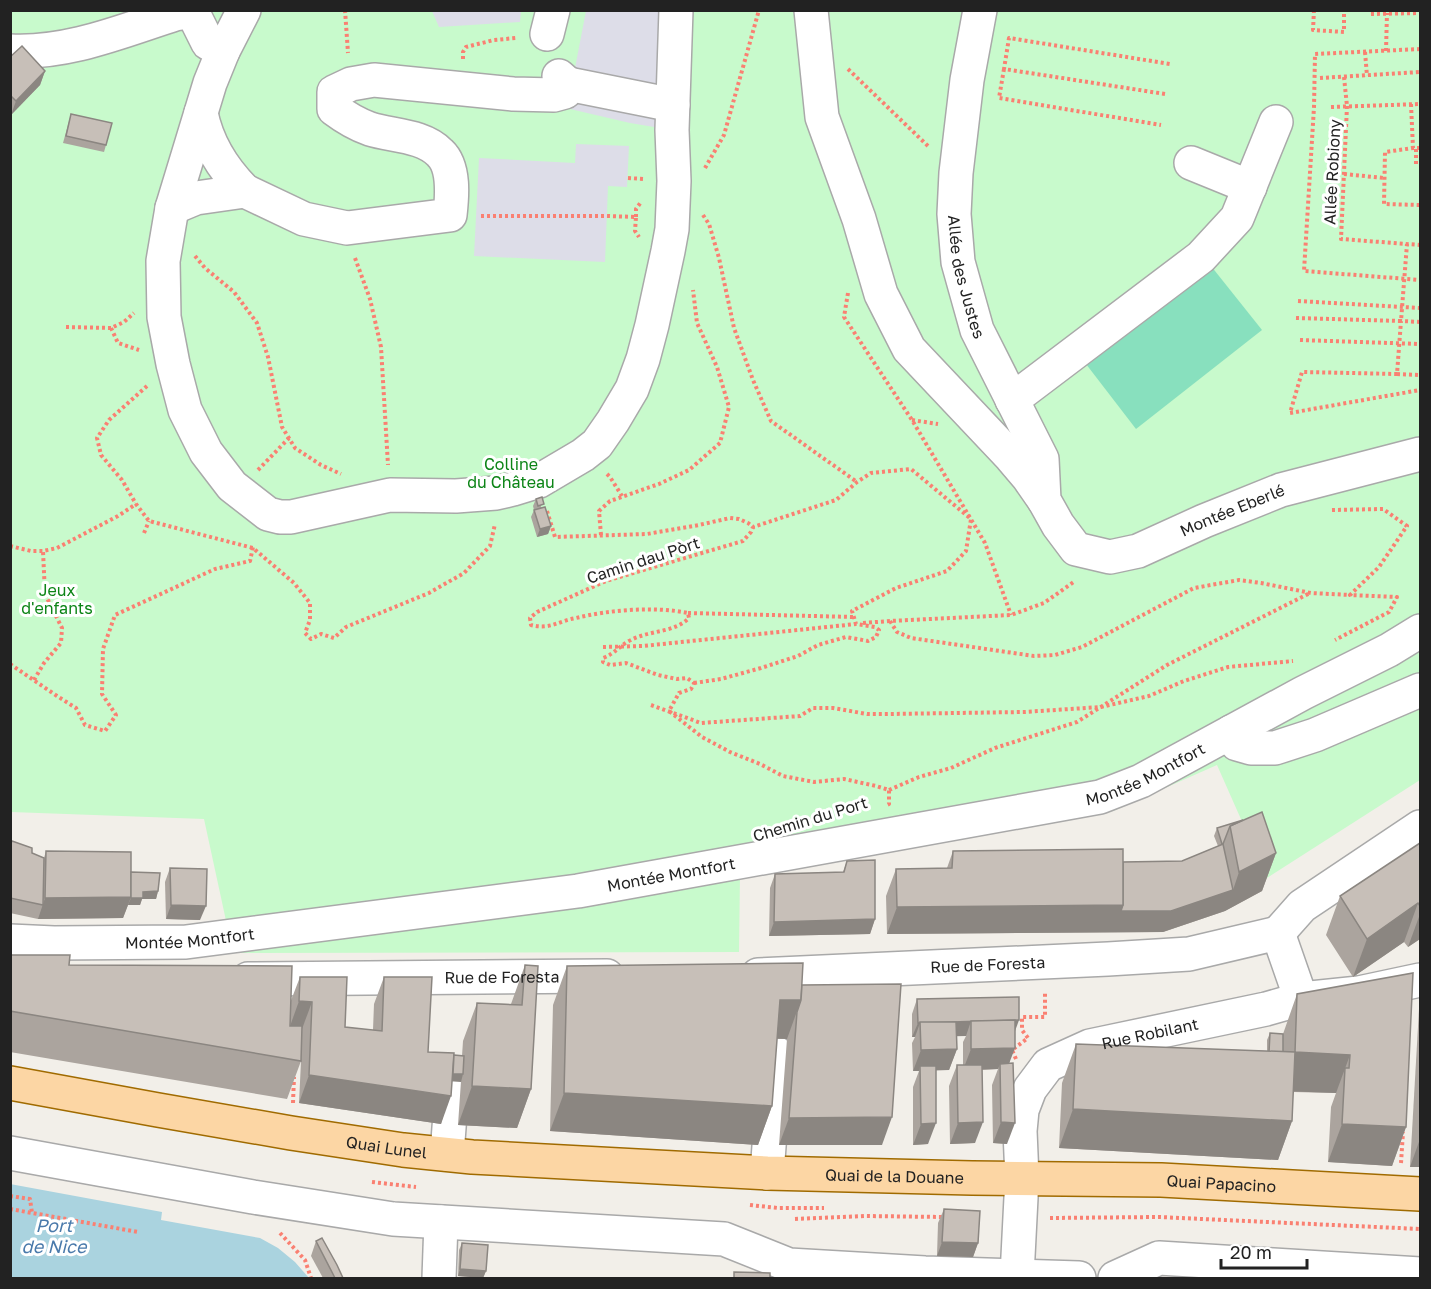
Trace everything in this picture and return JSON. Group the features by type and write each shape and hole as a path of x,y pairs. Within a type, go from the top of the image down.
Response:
{"main road":[{"name":"Quai Lunel","path":"10,1083 291,1133 403,1150 490,1158 767,1173"},
{"name":"Quai de la Douane","path":"767,1173 1022,1178"},
{"name":"Quai Papacino","path":"1022,1178 1161,1180 1420,1194"}],"street":[{"path":"244,10 210,83 172,208 163,261 164,317 172,364 185,410 206,452 232,486 268,514 280,517 291,517 390,495 456,496 496,493 539,482 597,444 614,421 632,389 643,359 670,240 674,181 673,105 676,10"},
{"name":"Montée Eberlé","path":"811,10 822,117 859,219 881,294 909,349 1028,477 1076,549 1110,557 1138,550 1281,490 1420,454"},
{"name":"Allée des Justes","path":"980,10 967,80 956,173 954,214 958,262 977,330 1042,459 1051,513"},
{"path":"10,51 28,52 68,47 187,12 196,19 208,43 223,51"},
{"path":"201,113 214,151 244,191 304,219 347,228 450,215 452,196 448,167 441,153 407,137 373,130 351,122 334,109 334,92 351,84 374,80 513,94 554,95 565,92 564,80 673,105"},
{"path":"1012,400 1201,257 1236,218 1276,122"},
{"path":"1191,163 1250,188"},
{"path":"172,208 196,198 244,191"},
{"name":"Montée Montfort","path":"10,941 186,942 578,891 1100,797 1142,781 1304,693 1389,650 1420,631"},
{"path":"1231,732 1237,744 1251,748 1275,748 1315,735 1420,690"},
{"path":"1301,999 1278,933 1302,906 1420,827"},
{"name":"Rue de Foresta","path":"731,975 825,973 1189,954 1278,933"},
{"name":"Rue de Foresta","path":"216,979 636,976"},
{"name":"Rue Robilant","path":"1017,1276 1022,1178 1020,1131 1022,1110 1030,1089 1048,1065 1090,1046 1266,1009 1301,999 1359,993 1420,980"},
{"path":"767,1173 776,1053"},
{"path":"447,1154 452,1088"},
{"path":"10,1153 264,1199 393,1219 724,1239 789,1265 925,1273 1078,1278"},
{"path":"439,1278 441,1222"},
{"path":"1115,1278 1159,1258 1420,1274"}],"path":[{"path":"345,10 351,84"},
{"path":"674,181 699,178 724,135 759,10"},
{"path":"1314,10 1313,30 1344,32 1344,10"},
{"path":"1371,14 1420,13"},
{"path":"1386,51 1387,14"},
{"path":"468,64 463,60 466,47 550,22"},
{"path":"1161,125 999,98 1009,38 1170,64"},
{"path":"1420,49 1315,54 1304,271 1420,280"},
{"path":"1365,52 1367,76"},
{"path":"847,68 956,173"},
{"path":"1004,69 1165,94"},
{"path":"1320,78 1420,72"},
{"name":"Allée Robiony","path":"1344,77 1347,106 1341,239 1407,244"},
{"path":"1411,104 1416,165"},
{"path":"1331,107 1420,104"},
{"path":"1416,148 1385,152 1384,204 1420,205"},
{"path":"1344,174 1384,178"},
{"path":"703,214 709,224 719,258 734,328 771,421 857,482"},
{"path":"476,216 636,217 635,231 639,237 670,240"},
{"path":"190,250 205,268 234,291 257,323 268,357 282,427 295,448 321,465 390,495 381,347 370,299 356,264 347,228"},
{"path":"1397,374 1407,244 1420,245"},
{"path":"601,535 599,511 609,501 659,484 689,470 720,443 729,407 717,367 697,322 693,288"},
{"path":"66,327 111,328 123,322 149,301 163,301"},
{"path":"1298,301 1420,308"},
{"path":"844,318 912,420 985,543 1011,615"},
{"path":"1296,318 1420,322"},
{"path":"1300,340 1420,344"},
{"path":"172,364 109,420 98,438 102,455 149,521 253,548 294,583 310,603 310,620 305,633 311,639 321,634 334,638 346,627 429,593 464,573 490,546 498,516 496,493"},
{"path":"1420,375 1302,372 1290,413 1420,390"},
{"path":"238,490 289,438"},
{"path":"753,527 836,500 871,473 911,469 971,519"},
{"name":"Camin dau Pòrt","path":"539,482 555,537 647,534 730,518 740,519 753,527 743,541 606,581 537,612 530,618 531,625 549,626 574,618 639,610 688,613"},
{"path":"10,546 31,551 57,548 136,504"},
{"path":"1329,510 1383,509 1407,526 1379,567 1350,595"},
{"path":"10,663 76,708 85,725 105,731 116,715 102,694 103,649 115,615 215,569 250,561 253,548 268,514"},
{"path":"856,624 852,612 896,588 947,571 966,551 971,519"},
{"path":"144,533 149,521"},
{"path":"34,680 44,663 62,643 62,628 45,594 43,551"},
{"path":"603,647 643,646 890,621 1011,615 1044,603 1110,557"},
{"path":"890,621 897,632 911,638 1034,656 1055,655 1082,647 1194,588 1239,580 1311,593 1397,597 1389,612 1331,642"},
{"path":"889,790 918,777 951,768 995,748 1077,722 1167,665 1311,593"},
{"path":"694,684 687,678 676,679 658,675 626,663 610,665 603,662 603,657 612,654 633,639 677,627 689,618 688,613 854,616"},
{"path":"669,711 680,693 691,689 694,684 761,669 798,656 818,645 846,637 868,641 876,637 879,630 875,627 856,624"},
{"path":"651,705 701,723 800,716 813,708 889,714 1024,712 1101,707 1149,696 1184,681 1228,667 1292,662 1302,657"},
{"name":"Chemin du Port","path":"669,711 702,737 783,776 814,782 844,779 889,790 889,804 879,810"},
{"path":"1012,1050 1028,1038 1022,1030 1022,1017 1045,1017"},
{"path":"291,1133 294,1076"},
{"path":"1401,1165 1403,1129"},
{"path":"10,1196 30,1199 32,1213"},
{"path":"10,1209 138,1232"},
{"path":"795,1219 865,1216 945,1217"},
{"path":"1019,1219 1159,1217 1420,1229"},
{"path":"278,1232 305,1260 311,1278"}],"green space":[{"name":"Colline du Château","path":"11,11 1420,11 1420,780 1267,878 1217,765 1113,811 880,849 740,875 739,952 233,953 204,819 11,812"},
{"path":"1211,266 1262,330 1136,429 1086,364"}],"shaded area":[{"path":"432,11 521,11 520,22 439,27"},
{"path":"586,11 691,11 672,130 570,109 570,94"},
{"path":"576,144 629,146 627,187 608,186 605,262 474,256 479,158 575,163"}],"water":[{"name":"Port de Nice","path":"10,1184 162,1212 161,1220 260,1238 278,1248 309,1278 11,1278"}],"building":[{"path":"22,46 45,71 16,101 10,95 10,57"},
{"path":"71,114 112,123 106,145 66,136"},
{"path":"542,497 544,504 538,506 536,499"},
{"path":"545,507 551,526 540,529 534,510"},
{"path":"1262,812 1276,853 1239,872 1230,826"},
{"path":"1243,820 1230,826 1222,844 1217,828"},
{"path":"12,841 32,848 32,853 44,858 43,905 10,898 10,846"},
{"path":"1420,843 1420,906 1418,903 1367,939 1340,896"},
{"path":"1223,844 1233,890 1171,911 1121,911 1123,862 1182,861"},
{"path":"1123,849 1123,905 897,907 896,869 952,868 953,851"},
{"path":"46,851 131,852 131,897 45,898"},
{"path":"875,860 875,919 774,922 775,874 844,872 847,861"},
{"path":"170,868 207,869 206,906 171,905"},
{"path":"131,872 160,873 158,891 143,892 143,898 131,898"},
{"path":"10,955 70,955 69,965 292,966 290,1026 302,1026 301,1061 10,1011"},
{"path":"803,963 801,1000 780,1000 772,1106 564,1093 567,966"},
{"path":"525,965 538,966 531,1089 472,1086 477,1003 522,1005"},
{"path":"1413,973 1406,1127 1342,1124 1345,1068 1349,1068 1350,1055 1295,1052 1297,994"},
{"path":"300,977 347,977 345,1027 382,1031 384,977 432,977 428,1052 454,1053 451,1096 309,1075 312,1002 299,1001"},
{"path":"901,984 892,1117 789,1118 797,1012 802,985"},
{"path":"1019,997 1019,1020 918,1023 917,999"},
{"path":"1015,1020 1015,1048 971,1049 971,1021"},
{"path":"920,1022 956,1022 957,1049 921,1050"},
{"path":"1270,1033 1283,1034 1283,1052 1269,1052"},
{"path":"1076,1044 1295,1052 1292,1121 1073,1109"},
{"path":"454,1055 464,1056 463,1074 453,1074"},
{"path":"1013,1063 1015,1123 1001,1122 1000,1064"},
{"path":"957,1065 982,1065 983,1122 958,1123"},
{"path":"920,1066 936,1066 936,1123 921,1124"},
{"path":"944,1209 980,1211 978,1243 942,1242"},
{"path":"322,1238 343,1278 335,1278 316,1241"},
{"path":"462,1243 488,1245 486,1271 460,1269"},
{"path":"734,1272 770,1273 770,1278 734,1278"}],"park label":[{"name":"Jeux d'enfants","path":"57,599"}]}
